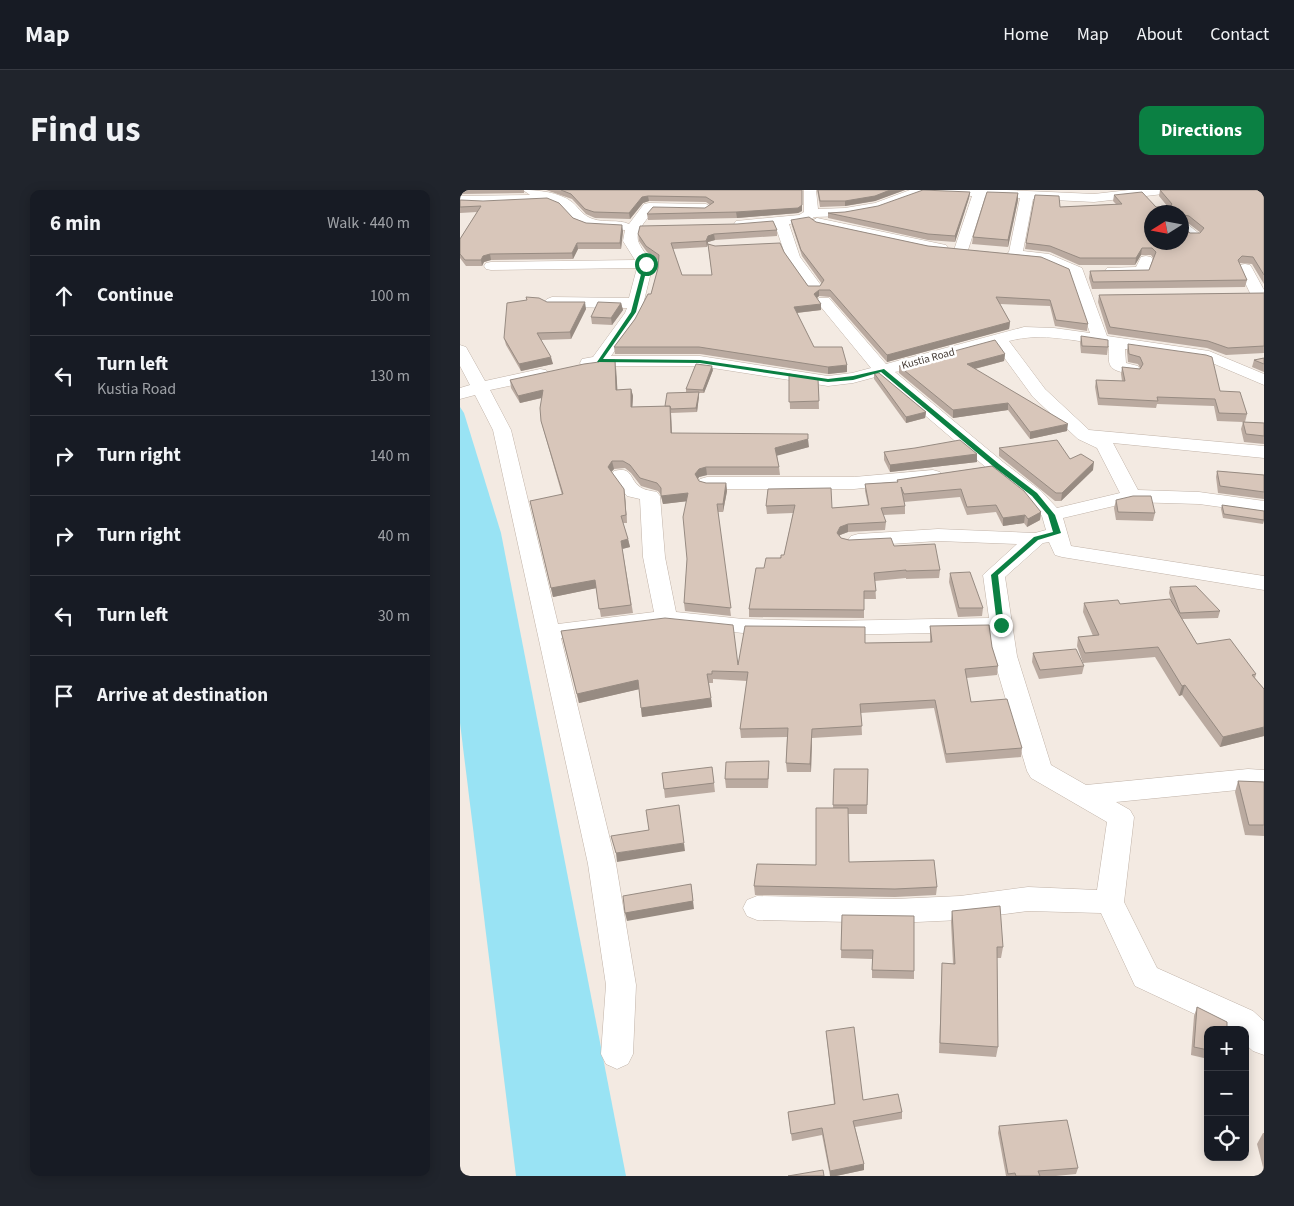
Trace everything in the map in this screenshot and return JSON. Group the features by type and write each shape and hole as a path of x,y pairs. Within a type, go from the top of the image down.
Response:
{"street":[{"path":"807,216 810,190"},
{"path":"728,224 781,222 807,216 845,212 878,206 922,190 980,193 1100,194 1163,190"},
{"path":"1137,192 1154,205"},
{"path":"460,200 484,201 539,193 566,204 580,219 592,224 655,226"},
{"path":"961,250 980,193"},
{"path":"1015,255 1019,193"},
{"path":"646,264 630,244 629,236 634,226 649,207 706,208"},
{"path":"807,216 928,246 979,252"},
{"path":"781,222 793,257 820,294 882,370 996,466 1034,495 1048,529 1062,551 1264,583"},
{"path":"1189,232 1194,235"},
{"path":"769,244 787,242"},
{"path":"997,253 1044,258 1077,271 1142,272 1146,260"},
{"path":"491,266 646,264"},
{"path":"599,361 633,312 646,264"},
{"path":"1245,268 1261,293"},
{"path":"1077,271 1100,340"},
{"path":"1241,293 1261,293"},
{"path":"1086,296 1104,296"},
{"path":"548,302 636,304"},
{"name":"Kustia Road","path":"572,367 599,361 700,361 828,380 853,378 1024,332 1054,333 1209,356 1264,380"},
{"path":"999,339 1039,393 1084,435 1104,444 1131,496"},
{"path":"1117,342 1118,366 1132,370"},
{"path":"460,350 467,389 502,430 602,864 621,985 616,1054"},
{"name":"Kustia Road","path":"1225,362 1254,360"},
{"path":"467,389 554,371"},
{"path":"1084,435 1264,452"},
{"path":"967,470 996,466"},
{"path":"707,483 854,483 909,479 948,473"},
{"path":"621,475 634,492 650,496 654,558 666,618"},
{"path":"849,540 1048,529 1131,496 1199,498 1264,508"},
{"path":"1048,529 994,575 1005,656 1040,771 1120,817 1110,902 1146,977 1242,1021 1264,1041"},
{"path":"549,632 666,618 743,626 826,628 1001,625"},
{"path":"1083,795 1248,779 1264,780"},
{"path":"757,908 895,911 960,908 1028,899 1110,902"}],"water":[{"path":"460,407 464,413 501,533 626,1176 516,1176 460,723"}],"building":[{"path":"561,190 802,190 802,205 798,208 736,212 647,214 653,207 705,208 714,202 706,197 648,196 642,197 629,213 594,212 585,209 571,194"},
{"path":"818,190 890,190 875,196 845,201 820,201"},
{"path":"923,190 970,192 955,236 928,234 828,213 878,206"},
{"path":"1160,190 1264,190 1264,275 1253,257 1242,256 1238,260 1247,280 1093,282 1090,271 1149,270 1156,252 1154,250 1189,250 1189,232 1200,233 1204,228 1189,216 1189,205 1171,205"},
{"path":"987,192 1018,193 1008,240 973,237"},
{"path":"1142,192 1154,205 1144,205 1144,248 1142,248 1136,258 1080,258 1050,246 1026,243 1035,195 1059,196 1060,207 1122,204 1114,195"},
{"path":"547,198 559,203 573,218 586,223 622,225 620,243 577,243 572,253 490,254 483,256 481,260 465,260 460,254 460,239 481,206 460,207 460,200 483,201"},
{"path":"809,217 816,222 928,246 1041,257 1069,269 1088,324 1056,320 1050,300 996,297 1010,322 887,355 830,290 819,290 814,294 821,304 794,307 814,347 842,347 847,365 828,367 699,347 614,347 635,319 648,294 651,294 658,268 659,255 646,246 638,234 640,226 737,224 773,221 777,230 714,234 708,236 706,241 671,243 682,275 712,275 708,244 715,246 780,243 784,252 808,286 820,286 824,280 801,250 791,220"},
{"path":"1264,293 1264,346 1228,348 1208,341 1110,327 1099,295"},
{"path":"526,297 539,298 547,302 585,302 570,332 537,333 551,357 519,364 504,338 507,303 527,300"},
{"path":"598,302 621,303 611,318 591,317"},
{"path":"1081,336 1108,340 1108,347 1082,346"},
{"path":"995,340 1005,354 967,364 1068,424 1030,432 1008,403 953,410 899,366"},
{"path":"1128,344 1212,357 1220,391 1240,392 1247,414 1219,413 1215,399 1157,397 1158,401 1099,398 1096,380 1125,381 1122,367 1140,369 1143,364 1140,357 1129,354"},
{"path":"1264,358 1264,364 1254,360"},
{"path":"599,360 615,360 616,390 631,389 631,407 670,406 671,433 808,434 808,439 775,448 779,467 706,467 699,469 695,474 699,481 726,483 723,504 717,504 731,608 684,603 687,559 683,517 688,493 661,496 661,488 657,483 640,478 630,465 623,461 612,461 608,467 624,489 626,515 621,516 628,539 621,541 631,605 599,609 595,580 551,588 530,501 563,494 541,421 540,408 543,390 518,396 510,380 599,362"},
{"path":"696,364 712,366 703,390 686,389"},
{"path":"874,373 879,373 926,412 906,417"},
{"path":"789,374 818,379 819,401 789,402"},
{"path":"699,392 696,408 671,409 670,406 665,406 667,393"},
{"path":"1243,422 1264,423 1264,436 1246,434"},
{"path":"960,440 977,454 890,465 884,452 915,448"},
{"path":"1057,440 1070,459 1081,454 1094,462 1062,493 1056,493 999,448"},
{"path":"992,466 1024,491 1041,512 1028,519 1025,515 1003,518 996,505 967,507 961,489 904,494 901,487 905,506 881,508 886,522 848,524 840,527 837,533 841,538 849,540 891,538 894,546 935,544 940,570 906,570 874,573 876,591 864,591 864,610 749,609 756,568 764,568 766,558 781,558 781,555 784,555 795,505 766,506 768,489 831,488 832,508 869,505 865,484 898,482 897,480"},
{"path":"1217,471 1264,475 1264,492 1220,486"},
{"path":"1133,496 1151,496 1155,513 1118,512 1116,500"},
{"path":"1222,505 1264,511 1264,520 1224,514"},
{"path":"970,572 983,608 959,608 950,573"},
{"path":"1196,586 1220,611 1180,613 1170,587"},
{"path":"1170,599 1197,644 1230,639 1256,674 1252,675 1264,689 1264,727 1223,737 1185,685 1182,686 1158,647 1085,653 1078,637 1099,635 1084,603 1118,600 1120,604"},
{"path":"665,618 733,625 738,665 745,626 865,627 865,643 932,642 930,626 989,625 992,647 998,666 965,669 971,702 1007,699 1022,748 946,754 935,700 860,704 862,726 812,729 810,764 786,763 788,728 740,729 748,672 712,671 712,674 707,674 711,698 641,708 638,680 577,694 561,631"},
{"path":"1076,649 1084,666 1040,670 1033,653"},
{"path":"769,761 768,779 725,779 726,762"},
{"path":"712,767 714,783 664,789 662,773"},
{"path":"834,769 868,769 867,805 833,805"},
{"path":"1238,781 1264,782 1264,825 1249,825"},
{"path":"679,805 684,843 616,853 611,836 649,830 646,810"},
{"path":"816,808 848,808 849,862 934,860 937,887 895,889 754,886 757,864 816,865"},
{"path":"691,884 693,901 625,913 623,896"},
{"path":"1000,906 1003,947 997,947 998,1047 940,1043 942,963 955,964 952,911"},
{"path":"842,915 914,916 914,971 872,970 873,950 841,950"},
{"path":"1197,1007 1227,1022 1227,1026 1204,1026 1204,1049 1194,1047"},
{"path":"854,1027 863,1100 898,1094 902,1112 853,1121 864,1164 830,1171 822,1128 791,1134 788,1112 835,1104 826,1031"},
{"path":"1067,1120 1078,1168 1038,1171 1040,1176 1008,1174 999,1126"},
{"path":"823,1170 824,1176 788,1176"}],"route":[{"path":"646,264 633,312 599,361 700,361 828,380 853,378 882,370 996,466 1034,495 1052,515 1057,533 1036,539 994,575 1001,625"}]}
